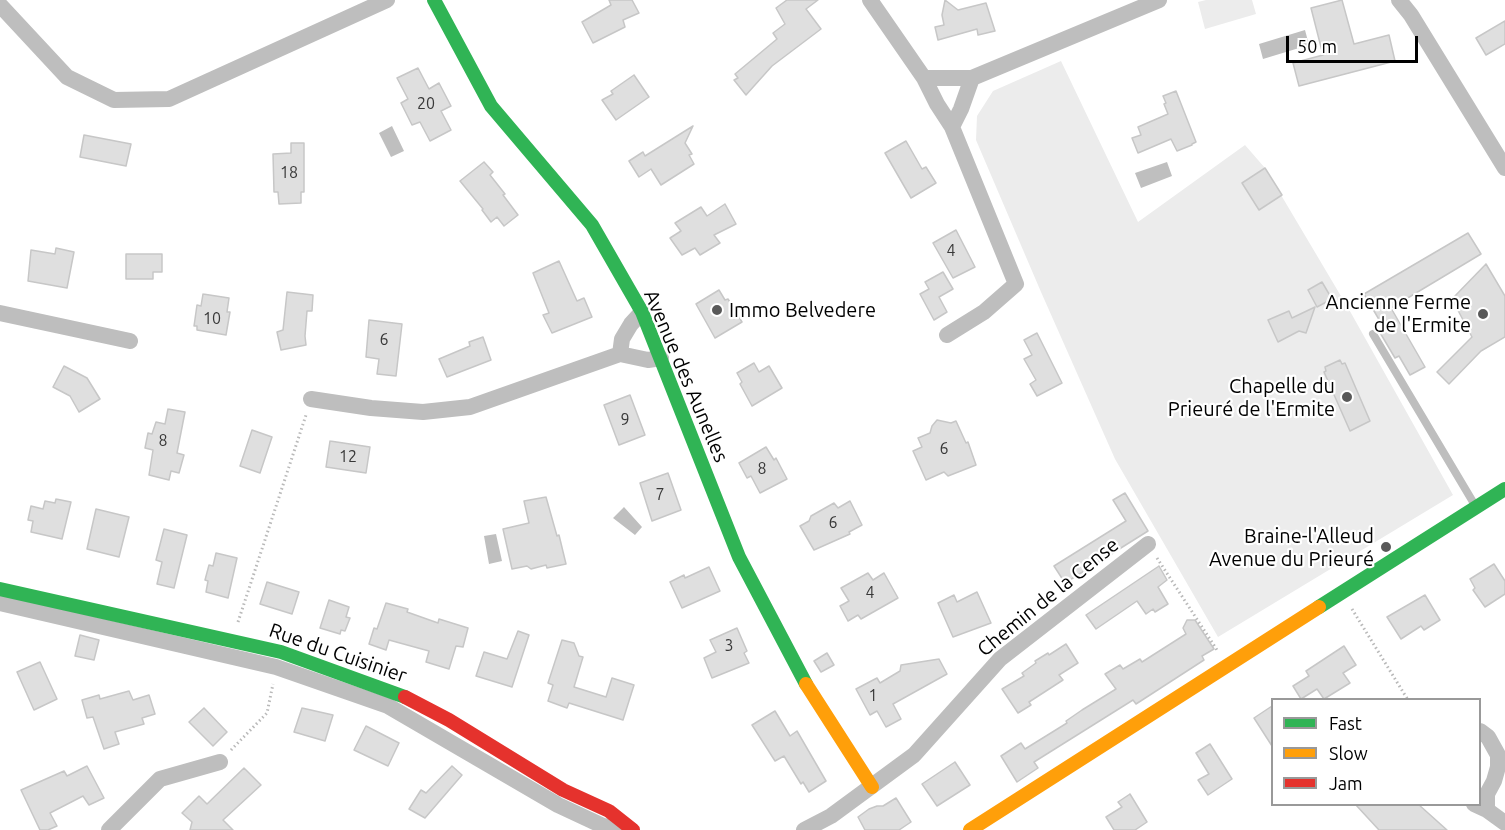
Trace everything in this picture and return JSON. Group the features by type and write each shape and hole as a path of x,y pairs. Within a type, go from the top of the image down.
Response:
{"street":[{"path":"0,5 67,77 114,100 169,99 387,0"},
{"name":"Avenue des Aunelles","path":"434,0 491,106 592,225 642,312 740,557 805,683 872,787"},
{"path":"870,0 924,78 937,104 952,126 1016,284 984,312 947,335"},
{"path":"924,78 972,78 1159,0"},
{"path":"1399,0 1411,15 1505,168"},
{"path":"952,126 972,78"},
{"path":"620,354 622,339 642,312"},
{"path":"0,313 130,341"},
{"path":"311,399 371,408 423,412 470,407 620,354 648,360 661,358"},
{"path":"970,830 1505,489"},
{"name":"Chemin de la Cense","path":"804,830 831,816 914,755 1000,658 1148,544"},
{"name":"Rue du Cuisinier","path":"0,589 281,652 394,692 449,720 563,790 609,811 632,830"},
{"name":"Rue du Cuisinier","path":"0,603 276,667 388,706 558,805 603,826 632,830"},
{"path":"1481,732 1488,737 1498,755 1496,774 1481,805"},
{"path":"109,830 160,779 220,762"},
{"path":"1480,807 1505,823"}],"lane":[{"path":"1373,334 1476,508"}],"path":[{"path":"232,641 311,399"},
{"name":"Chemin de la Cense","path":"1148,544 1228,667"},
{"path":"1334,599 1341,606 1349,605 1407,698"},
{"path":"220,762 267,712 276,667"}],"shaded area":[{"path":"1252,0 1256,14 1205,29 1198,2"},
{"path":"1305,30 1309,45 1263,59 1259,44"},
{"path":"1061,61 1138,222 1245,145 1265,168 1351,313 1453,495 1218,637 1115,459 976,140 977,116 993,91"},
{"path":"392,126 404,151 391,157 379,133"},
{"path":"1167,162 1172,176 1141,188 1135,173"},
{"path":"624,507 642,527 635,535 613,518"},
{"path":"496,534 502,561 489,564 484,536"}],"building":[{"path":"609,0 632,0 639,13 623,20 625,27 593,43 582,22 611,5"},
{"path":"787,0 818,0 806,9 821,29 772,66 746,95 734,80 738,78 735,74 777,39 773,33 785,24 776,8"},
{"path":"945,0 958,10 986,3 995,31 978,35 977,29 938,40 935,27 944,25 942,15"},
{"path":"1342,0 1354,44 1389,35 1395,61 1299,86 1293,63 1323,55 1311,8"},
{"path":"1505,21 1505,44 1486,55 1476,38"},
{"path":"418,68 429,89 439,83 451,106 441,111 451,130 430,141 420,122 412,125 401,103 408,99 397,78"},
{"path":"634,75 649,97 616,120 602,100 613,94 611,91"},
{"path":"1176,91 1196,142 1177,151 1171,139 1138,153 1132,138 1141,135 1138,127 1168,114 1163,96"},
{"path":"693,126 685,143 692,154 689,155 694,164 661,185 651,169 639,177 629,161 643,152 645,156"},
{"path":"84,135 131,144 126,166 80,157"},
{"path":"906,141 922,169 926,167 936,183 911,198 885,153"},
{"path":"291,143 304,143 304,192 301,192 301,203 279,204 278,192 274,192 273,154 291,153"},
{"path":"484,162 493,172 490,175 518,215 504,226 497,217 491,222 460,181"},
{"path":"1265,168 1282,195 1259,210 1242,183"},
{"path":"725,204 736,224 714,235 720,243 700,255 695,248 682,255 670,238 681,231 675,223 701,207 707,216"},
{"path":"956,230 975,267 953,278 933,243"},
{"path":"1468,233 1481,254 1391,308 1425,367 1410,375 1399,356 1395,358 1379,331 1384,328 1364,294"},
{"path":"56,248 74,252 67,288 28,281 31,250 55,254"},
{"path":"126,254 162,254 162,272 153,272 153,279 126,279"},
{"path":"559,261 577,301 584,298 592,317 552,333 543,315 549,313 533,273"},
{"path":"1486,264 1505,296 1505,337 1481,351 1449,384 1437,372 1472,337 1452,299"},
{"path":"943,272 953,289 939,297 947,312 934,320 920,294 929,289 925,282"},
{"path":"1322,282 1332,299 1317,307 1308,290"},
{"name":"Immo Belvedere","path":"719,290 725,300 728,299 742,322 715,338 696,304"},
{"path":"287,292 313,295 312,311 307,311 306,345 281,350 277,332 283,330"},
{"path":"203,294 229,298 227,312 230,312 226,335 197,330 197,326 194,326 197,305 201,306"},
{"path":"1315,307 1306,333 1299,331 1278,342 1268,320 1289,311 1292,318"},
{"path":"369,320 402,324 396,376 377,374 379,359 366,357"},
{"path":"1037,333 1062,383 1037,396 1030,384 1036,380 1024,359 1032,355 1024,340"},
{"path":"483,337 491,360 447,377 439,359 470,346 469,342"},
{"name":"Chapelle du Prieuré de l'Ermite","path":"1340,360 1342,364 1345,363 1370,421 1350,431 1324,372 1325,367"},
{"path":"754,363 759,372 769,366 782,388 752,406 740,384 742,382 737,373"},
{"path":"64,366 87,378 100,399 79,412 70,396 53,387"},
{"path":"630,395 645,435 619,445 604,405"},
{"path":"168,409 185,412 177,453 184,455 179,473 171,471 169,480 149,475 153,450 145,448 148,433 152,434 156,422 165,424"},
{"path":"937,420 951,423 956,421 966,443 968,442 976,465 948,476 944,472 926,480 913,451 922,447 918,438 930,433"},
{"path":"252,430 272,437 260,473 240,466"},
{"path":"330,441 370,447 366,473 326,467"},
{"path":"766,447 774,460 776,458 787,479 760,493 751,476 747,478 739,463"},
{"path":"668,473 681,510 652,521 640,483"},
{"path":"1125,493 1148,531 1065,583 1054,566 1126,521 1113,500"},
{"path":"546,497 566,564 547,568 546,565 531,569 527,566 512,569 503,529 529,523 524,501"},
{"path":"56,499 71,502 62,539 31,532 33,521 28,520 31,506 43,509 45,501 55,503"},
{"path":"850,501 862,525 849,532 850,534 814,550 800,526 809,521 811,516 834,503 838,508"},
{"path":"96,509 129,517 119,557 87,549"},
{"path":"164,529 187,535 174,588 157,584 162,562 156,560"},
{"path":"216,553 237,558 228,598 206,592 208,581 205,580 209,565 213,566"},
{"path":"1494,564 1505,581 1505,594 1485,607 1473,590 1475,588 1470,579"},
{"path":"1159,566 1167,580 1158,587 1168,604 1155,612 1153,609 1146,614 1137,601 1096,629 1086,615"},
{"path":"709,567 720,591 682,608 670,582"},
{"path":"868,573 873,580 884,573 898,598 861,619 858,615 848,621 840,606 849,601 841,588"},
{"path":"267,582 299,592 292,614 260,604"},
{"path":"977,592 991,623 953,637 938,603 954,595 957,602"},
{"path":"1425,595 1440,620 1424,630 1421,626 1401,639 1387,617"},
{"path":"329,600 349,607 346,617 350,618 345,631 341,630 340,634 320,628"},
{"path":"386,603 408,609 407,612 438,623 439,619 468,628 463,647 456,646 449,669 426,662 429,651 389,640 386,650 369,644"},
{"path":"1187,620 1195,620 1214,649 1202,656 1204,660 1136,704 1133,700 1034,762 1038,768 1017,782 1001,756 1021,743 1025,749 1116,689 1105,674 1120,665 1123,669 1140,659 1142,662 1186,634 1183,628"},
{"path":"737,628 747,651 744,653 749,663 712,678 704,658 716,652 710,640"},
{"path":"518,631 529,635 512,687 476,676 484,652 507,659"},
{"path":"80,635 99,640 94,660 75,656"},
{"path":"562,640 574,643 579,656 583,657 574,687 606,697 612,678 634,685 623,720 569,703 567,708 548,701 553,685 548,683"},
{"path":"1066,644 1078,663 1059,675 1063,680 1029,702 1031,705 1018,713 1002,689 1024,676 1022,673 1036,663 1035,661"},
{"path":"1344,646 1356,665 1343,673 1350,683 1326,698 1317,689 1300,698 1293,686 1309,676 1306,671"},
{"path":"827,653 834,665 821,672 814,661"},
{"path":"939,659 947,674 893,704 901,719 886,727 877,711 870,715 856,689 877,678 880,683 900,671 901,665"},
{"path":"40,662 57,699 34,710 17,672"},
{"path":"129,691 133,700 149,695 155,714 142,718 144,724 115,732 119,744 104,749 93,717 87,718 82,700 99,695 100,699"},
{"path":"1271,707 1271,744 1254,718"},
{"path":"204,708 227,732 213,746 189,722"},
{"path":"302,708 333,715 325,741 294,732"},
{"path":"775,711 790,736 797,731 826,781 809,792 803,782 801,784 784,756 775,761 752,725"},
{"path":"366,726 399,743 388,766 354,750"},
{"path":"1210,744 1232,779 1208,795 1198,780 1209,774 1196,753"},
{"path":"955,762 970,785 937,806 922,784"},
{"path":"87,766 104,798 89,805 83,796 50,813 57,826 48,830 40,830 21,790 64,771 67,776"},
{"path":"452,766 462,775 425,818 409,809 421,790 426,793"},
{"path":"244,768 261,785 223,820 233,830 190,830 192,822 182,813 199,796 207,804"},
{"path":"1130,794 1147,822 1135,830 1114,830 1106,817 1122,807 1118,802"},
{"path":"896,798 911,822 899,830 865,830 858,817 869,809 883,806"},
{"path":"1357,806 1420,806 1447,830 1379,830"}],"traffic: fast":[{"path":"434,0 491,106 592,225 642,312 739,557 806,684"},
{"path":"1319,607 1505,489"},
{"path":"0,589 281,652 405,697"}],"traffic: slow":[{"path":"970,830 1319,607"},
{"path":"806,684 872,787"}],"traffic: jam":[{"path":"405,697 449,720 563,790 609,811 633,830"}],"place":[{"name":"Immo Belvedere","path":"717,310"},
{"name":"Ancienne Ferme de l'Ermite","path":"1483,314"},
{"name":"Chapelle du Prieuré de l'Ermite","path":"1347,397"},
{"name":"Braine-l'Alleud Avenue du Prieuré","path":"1386,547"}]}
